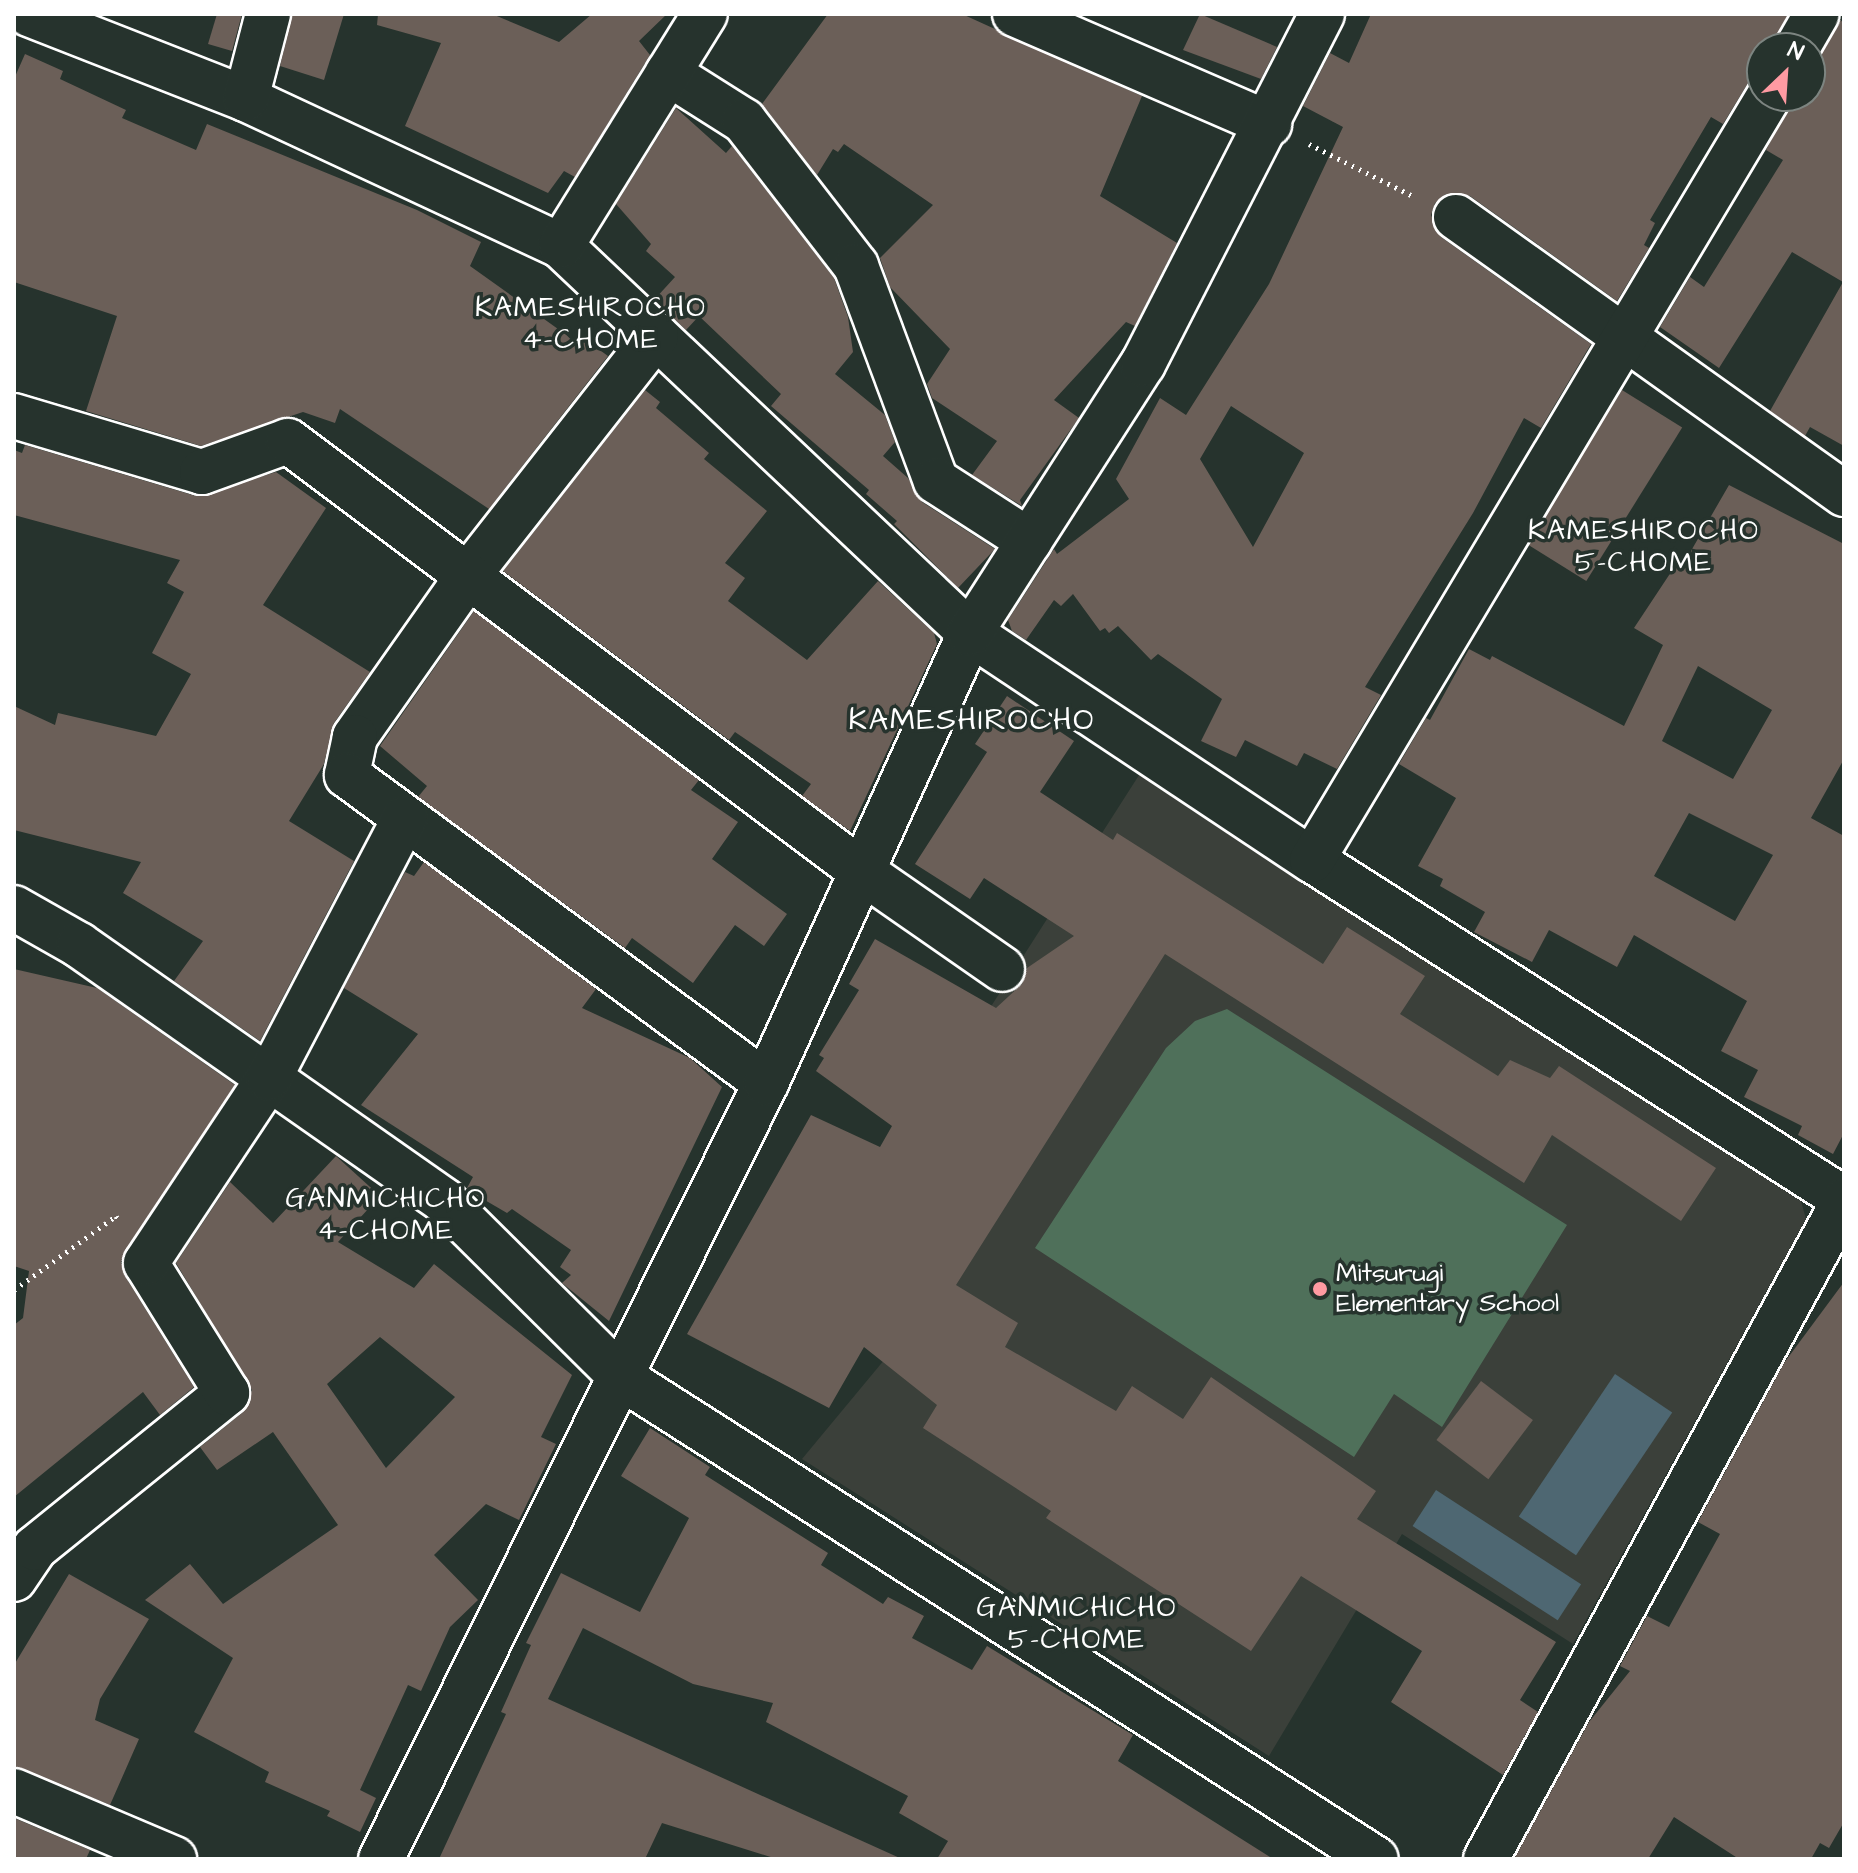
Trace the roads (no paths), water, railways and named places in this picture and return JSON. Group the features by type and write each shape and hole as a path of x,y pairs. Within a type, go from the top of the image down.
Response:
{"street":[{"path":"29,14 246,99 561,246 970,633 1312,860 1844,1200 1486,1859"},
{"path":"246,99 268,14"},
{"path":"561,246 705,14"},
{"path":"1015,14 1269,124"},
{"path":"381,1859 766,1083 864,873 970,633 1143,364 1269,124 1322,14"},
{"path":"1806,32 1817,14"},
{"path":"668,73 744,121 856,266 936,481 1029,541"},
{"path":"1312,860 1760,112"},
{"path":"1456,217 1844,494"},
{"path":"656,336 468,576 355,737 347,775 766,1083"},
{"path":"14,416 202,472 288,441 864,873 1002,969"},
{"path":"14,1579 35,1548 227,1393 146,1263 269,1078 405,818"},
{"path":"14,908 79,945 444,1201 622,1378 1376,1859"},
{"path":"14,1791 174,1859"}],"water":[{"path":"1615,1374 1672,1413 1576,1555 1519,1517"},
{"path":"1436,1490 1581,1584 1558,1620 1413,1526"}],"place":[{"name":"Mitsurugi Elementary School","path":"1320,1289"}],"district":[{"name":"KAMESHIROCHO 4-CHOME","path":"591,324"},
{"name":"KAMESHIROCHO 5-CHOME","path":"1644,547"},
{"name":"KAMESHIROCHO","path":"972,720"},
{"name":"GANMICHICHO 4-CHOME","path":"386,1215"},
{"name":"GANMICHICHO 5-CHOME","path":"1077,1624"}]}
